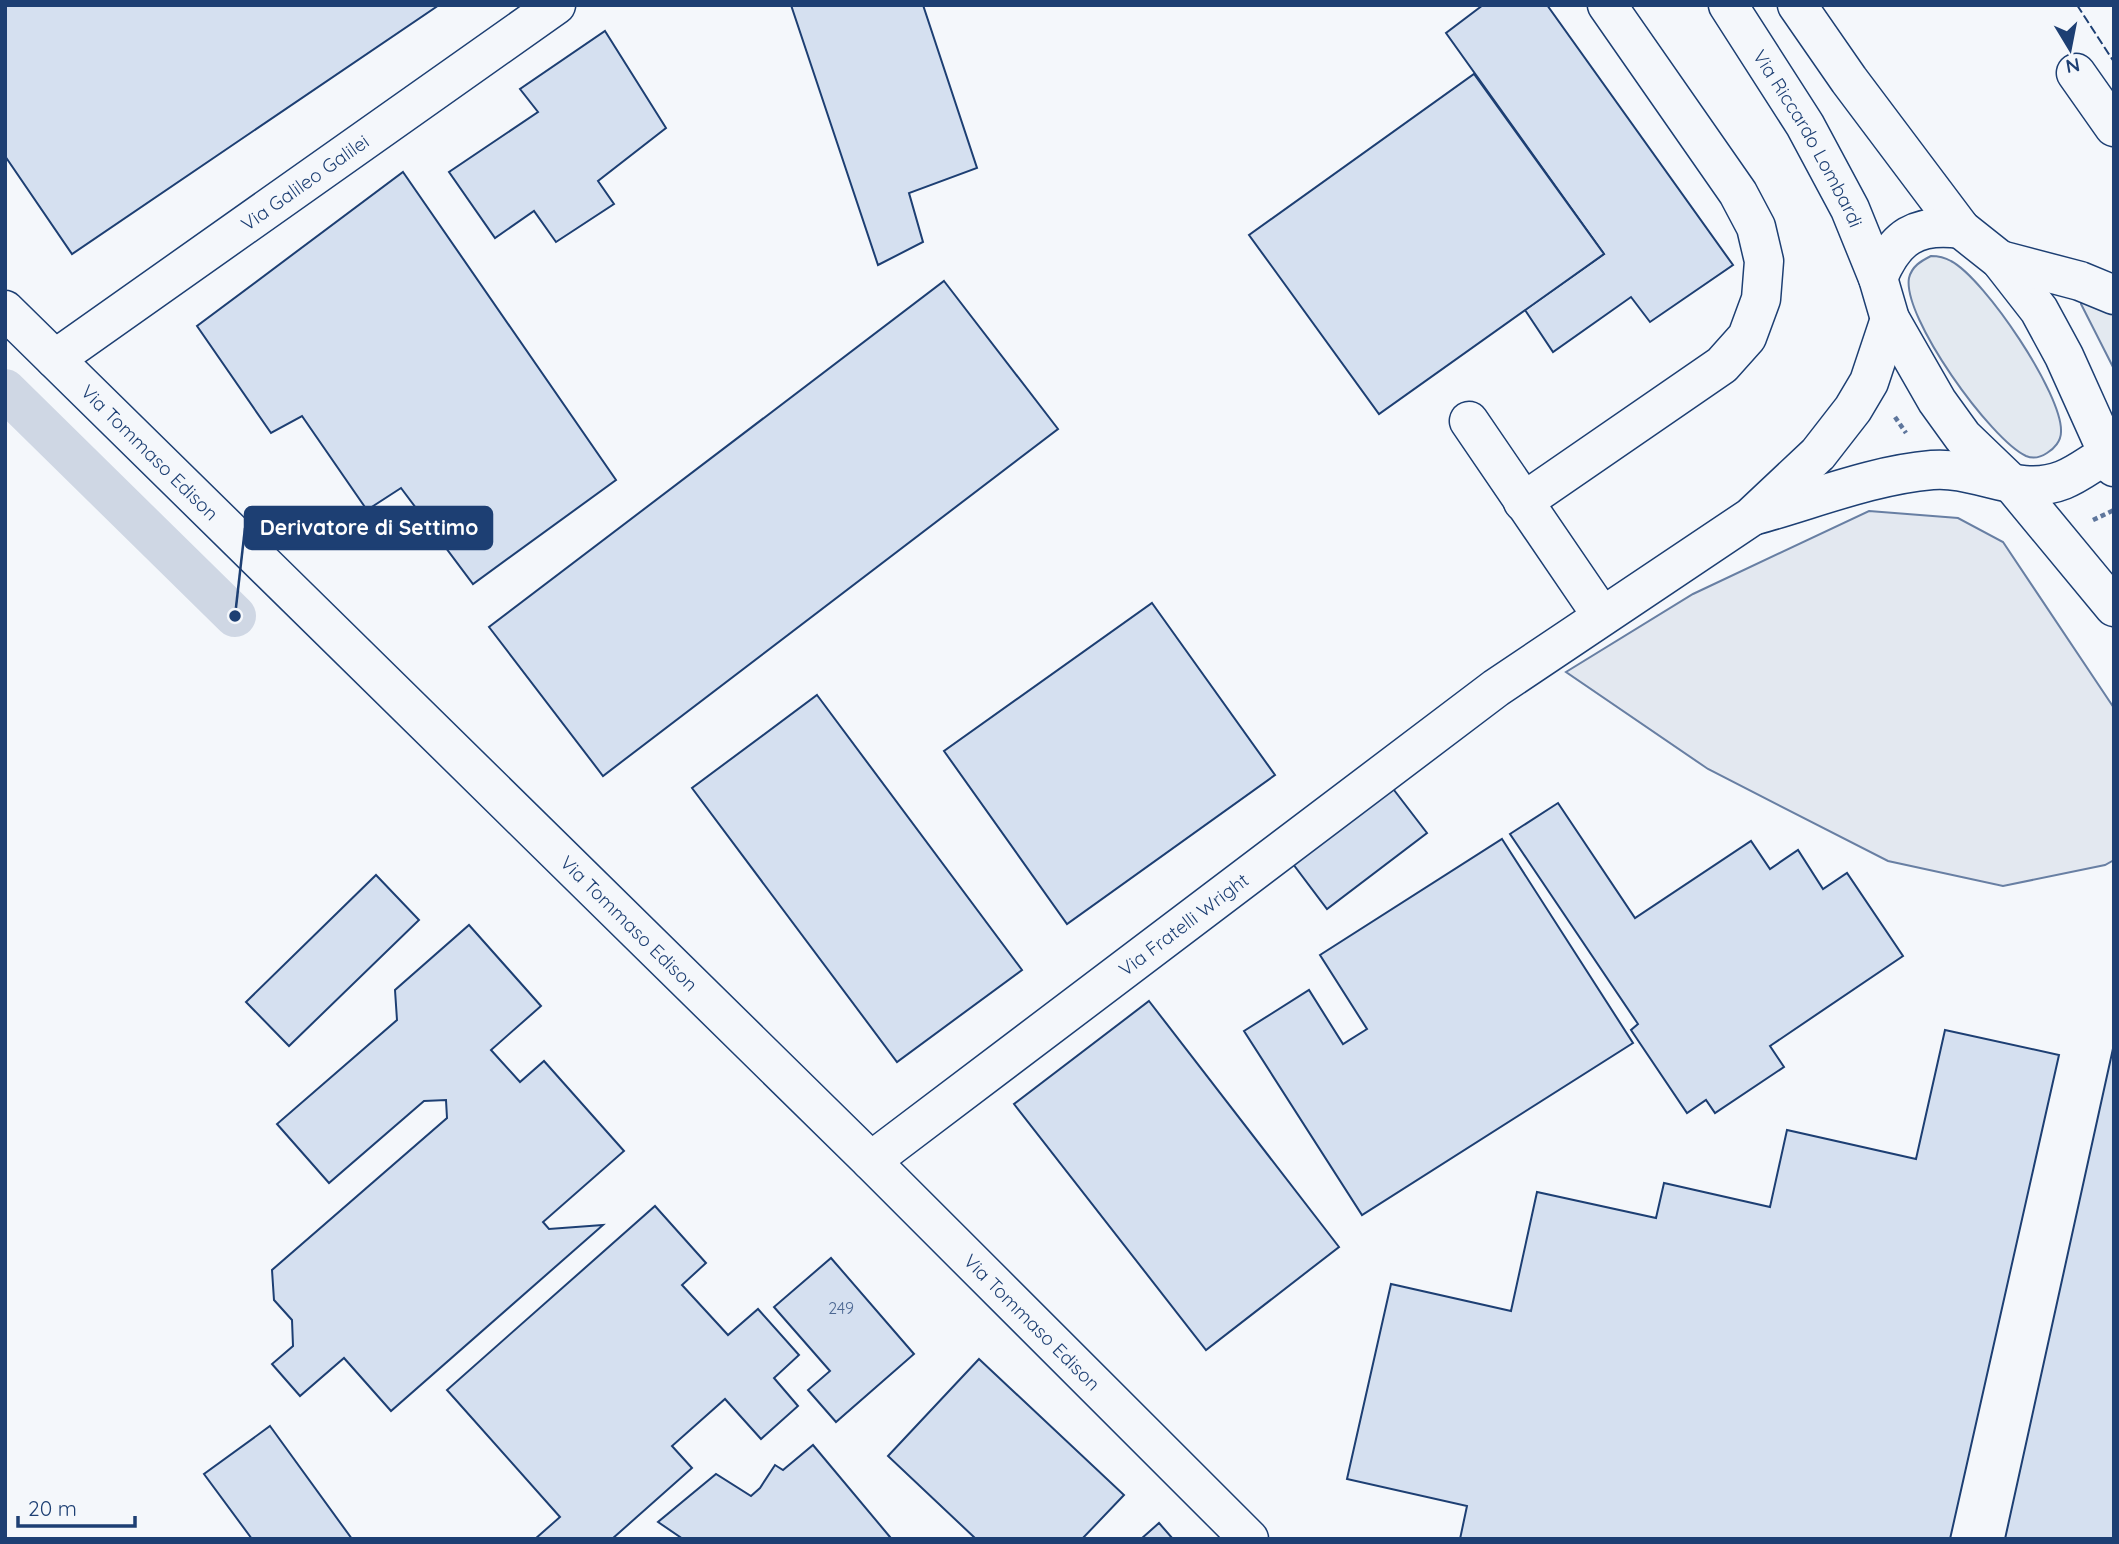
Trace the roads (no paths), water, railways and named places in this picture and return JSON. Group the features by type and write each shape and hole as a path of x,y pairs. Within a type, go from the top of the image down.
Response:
{"street":[{"name":"Via Galileo Galilei","path":"55,359 556,5"},
{"path":"1523,502 1722,365 1747,337 1761,299 1764,261 1756,227 1738,193 1607,5"},
{"name":"Via Riccardo Lombardi","path":"1728,5 1805,125 1850,209 1878,278 1890,319 1915,365 1962,437 2013,485 2114,607"},
{"path":"1751,517 1888,477 1934,470 1967,472 2013,485 2041,485 2062,481 2111,457 2039,310 2000,260 1961,229 1849,80 1797,5"},
{"path":"2076,73 2114,127"},
{"path":"1878,278 1887,256 1900,241 1919,230 1942,226 1961,229"},
{"path":"2000,260 2103,281"},
{"name":"Via Tommaso Edison","path":"5,310 871,1161 1249,1539"},
{"path":"1469,421 1602,616 1751,517 1818,454 1853,409 1869,382 1890,319"},
{"name":"Via Fratelli Wright","path":"871,1161 1496,688 1602,616"}],"waterway":[{"path":"5,390 235,616"}],"place":[{"name":"Derivatore di Settimo","path":"235,616"}]}
